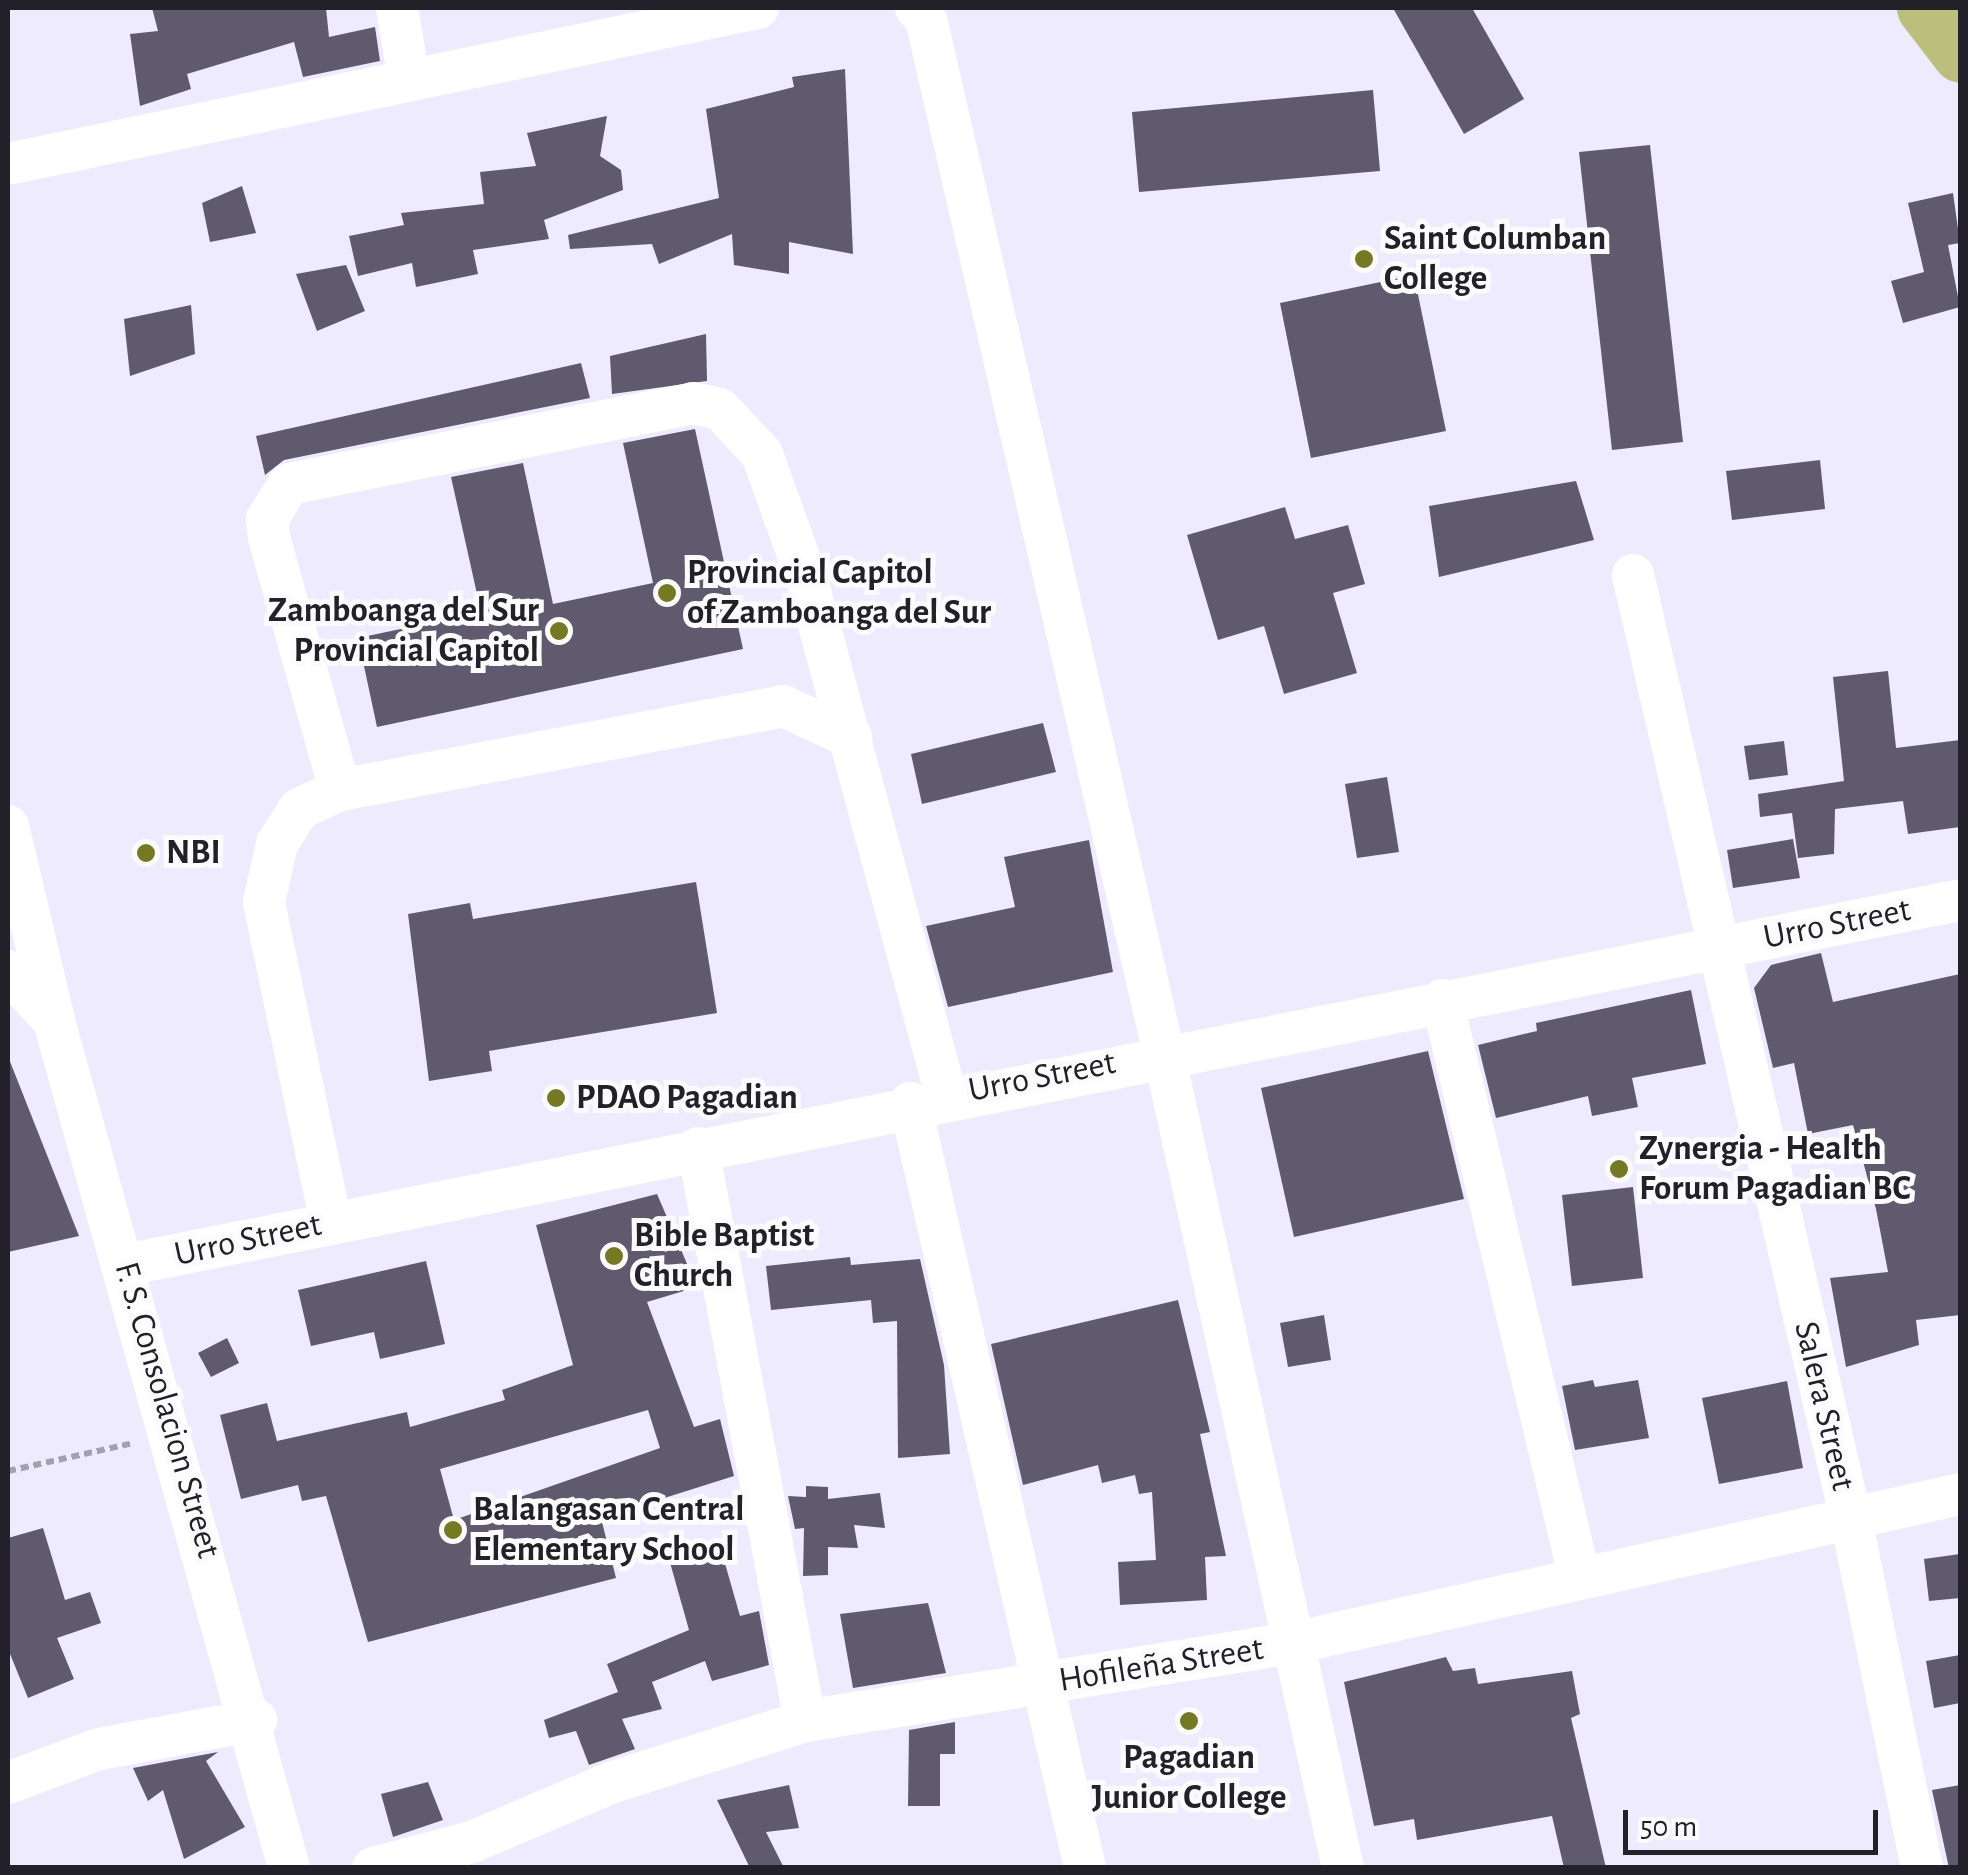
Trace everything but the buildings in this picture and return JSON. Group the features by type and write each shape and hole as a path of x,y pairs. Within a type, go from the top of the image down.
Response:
{"main road":[{"path":"1924,8 1960,55"}],"street":[{"path":"397,8 408,74"},
{"path":"8,164 408,74 758,8"},
{"path":"916,8 926,19 1164,1054 1343,1868"},
{"path":"340,790 269,538 274,499 313,476 693,403 720,409 762,454 851,737 928,1099 1041,1685 1084,1868"},
{"name":"Salera Street","path":"1634,575 1715,947 1851,1518 1922,1868"},
{"path":"331,1222 264,902 277,844 299,809 340,790 783,706 851,737"},
{"path":"8,826 54,1021"},
{"name":"Urro Street","path":"125,1265 928,1099 1960,900"},
{"name":"F. S. Consolacion Street","path":"8,972 54,1021 256,1720 290,1868"},
{"path":"1442,1000 1580,1579"},
{"path":"698,1148 805,1721"},
{"name":"Hofileña Street","path":"374,1868 472,1842 613,1782 805,1721 1293,1643 1960,1494"},
{"path":"8,1784 99,1749 256,1720"}],"path":[{"path":"8,1471 173,1433"}],"place":[{"name":"Saint Columban College","path":"1364,259"},
{"name":"Provincial Capitol of Zamboanga del Sur","path":"667,593"},
{"name":"Zamboanga del Sur Provincial Capitol","path":"559,631"},
{"name":"NBI","path":"146,853"},
{"name":"PDAO Pagadian","path":"556,1098"},
{"name":"Zynergia - Health Forum Pagadian BC","path":"1619,1169"},
{"name":"Bible Baptist Church","path":"614,1256"},
{"name":"Balangasan Central Elementary School","path":"453,1530"},
{"name":"Pagadian Junior College","path":"1189,1721"}]}
